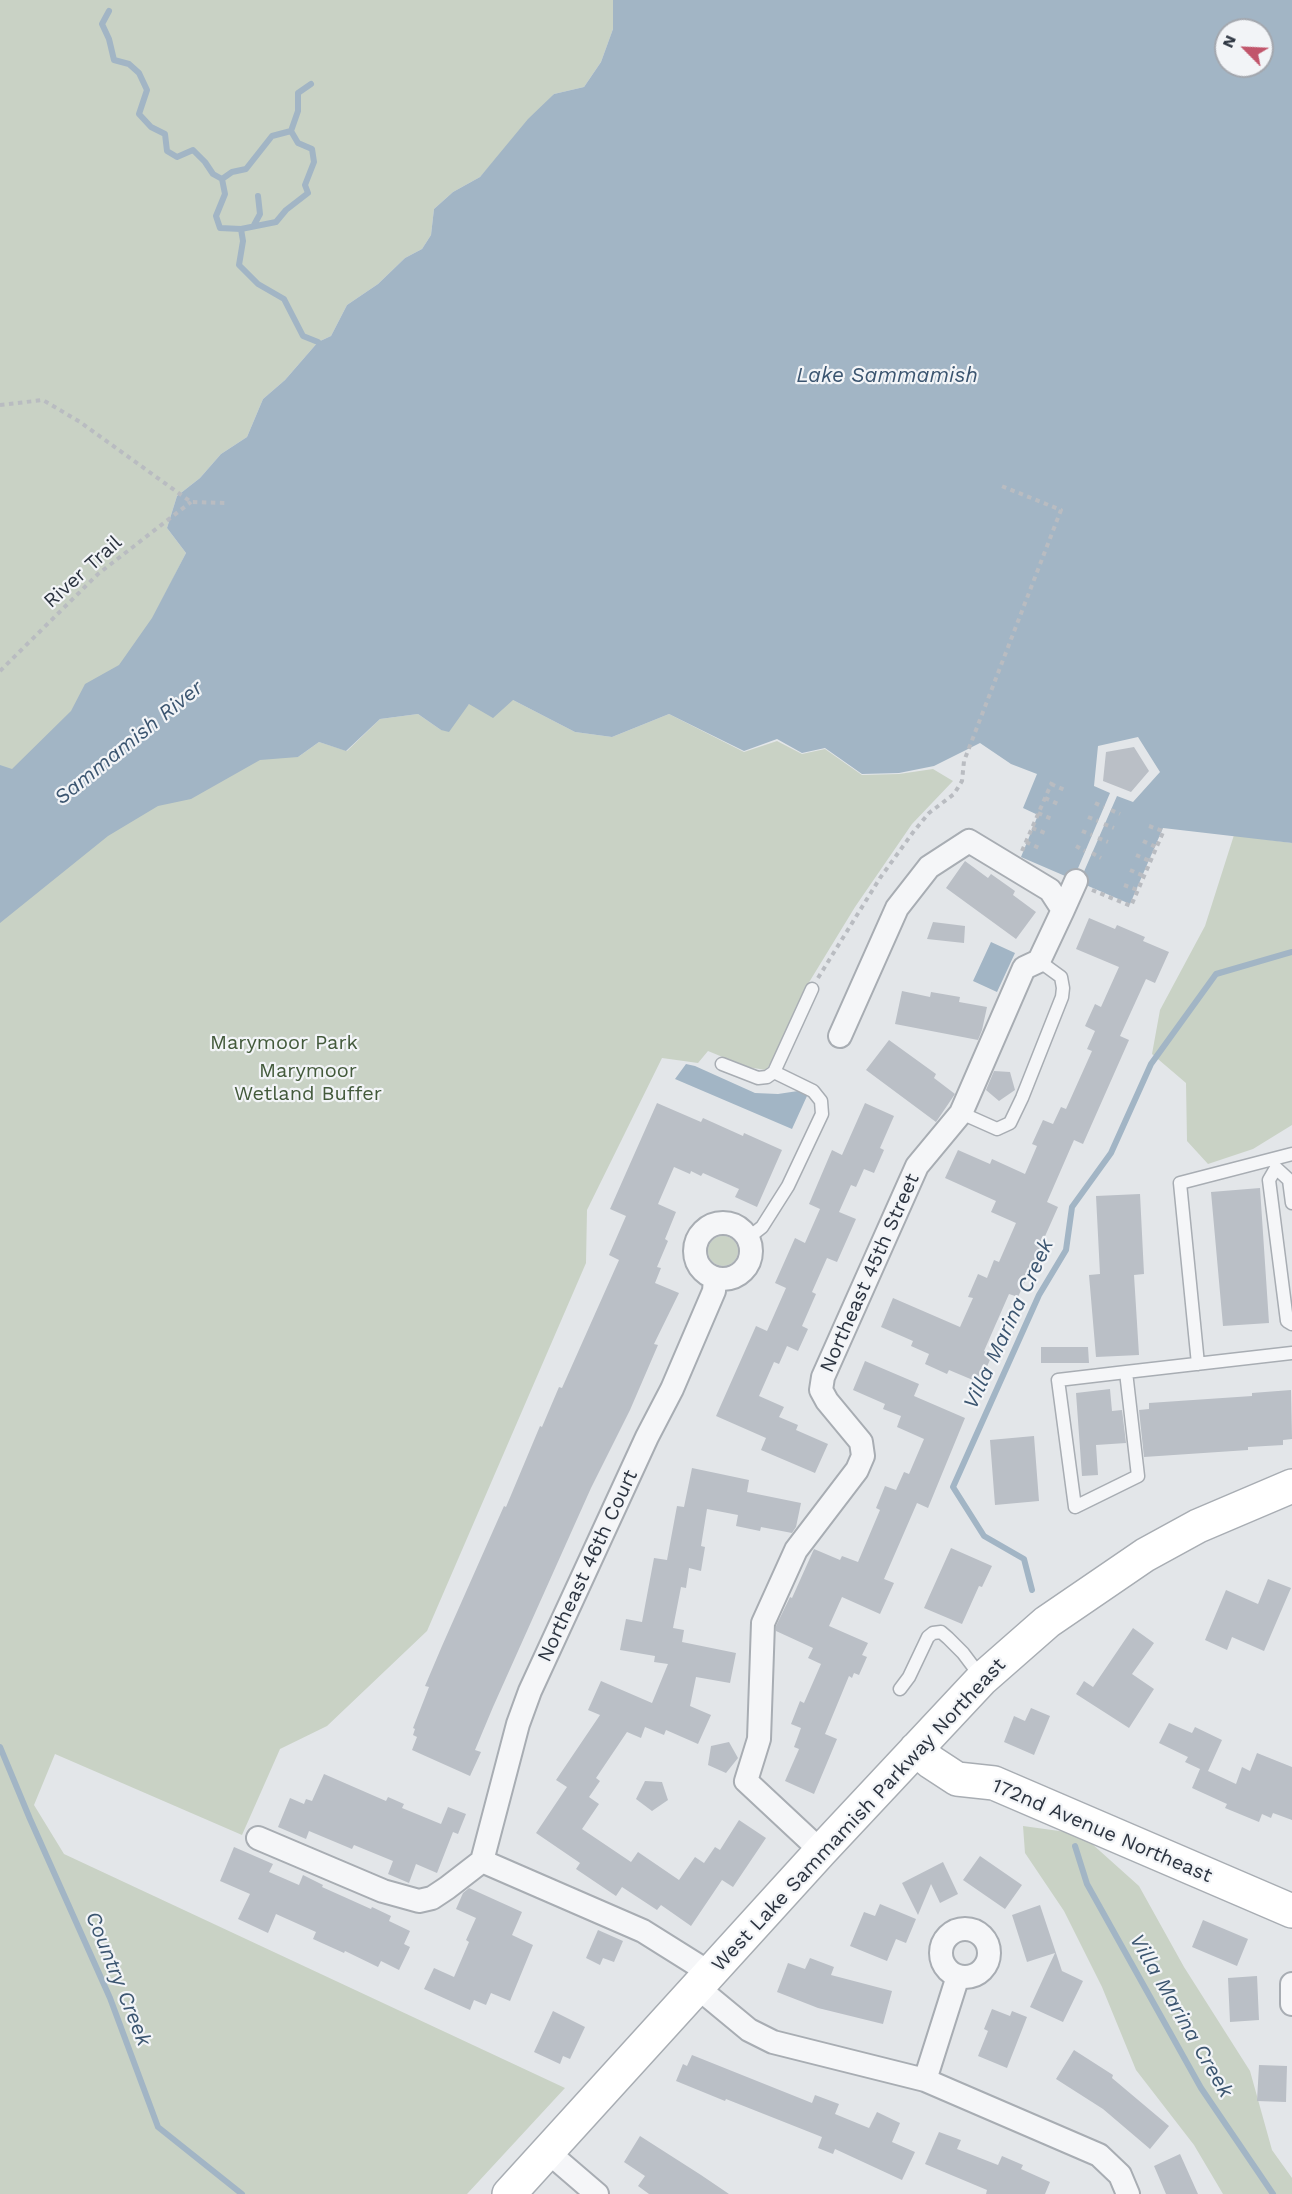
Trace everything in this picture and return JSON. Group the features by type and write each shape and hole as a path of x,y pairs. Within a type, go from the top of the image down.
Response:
{"main road":[{"name":"West Lake Sammamish Parkway Northeast","path":"509,2194 821,1851 982,1679 1047,1622 1145,1555 1198,1526 1292,1486"},
{"name":"172nd Avenue Northeast","path":"916,1749 957,1779 994,1783 1292,1911"}],"street":[{"path":"840,1036 897,908 929,867 969,841 1050,890 1063,910"},
{"name":"Northeast 45th Street","path":"821,1851 746,1781 759,1739 764,1623 796,1550 857,1470 863,1456 861,1442 821,1390 823,1377 917,1166 961,1113 1024,968 1039,961 1076,881"},
{"path":"726,1223 735,1225 748,1238 751,1256 748,1265 734,1277 725,1279 707,1275 696,1260 696,1241 708,1227 726,1223"},
{"name":"Northeast 46th Court","path":"482,1861 518,1724 530,1691 647,1437 672,1389 714,1291 715,1278"},
{"path":"258,1838 382,1891 419,1901 432,1898 482,1861 643,1931 704,1980 749,2030 773,2042 925,2080 1099,2155 1120,2175 1128,2194"},
{"path":"925,2080 958,1976"},
{"path":"1292,1984 1292,2004"},
{"path":"548,2151 597,2194"}],"lane":[{"path":"961,1113 997,1129 1010,1123 1062,997 1061,977 1039,961"},
{"path":"722,1064 758,1078 767,1077 774,1072 812,989"},
{"path":"748,1238 762,1227 788,1186 822,1114 821,1101 813,1091 774,1072"},
{"path":"1198,1364 1180,1184 1275,1163 1292,1154"},
{"path":"1275,1163 1289,1180 1292,1203"},
{"path":"1275,1163 1269,1180 1287,1321 1292,1324"},
{"path":"1126,1372 1138,1476 1075,1507 1058,1380 1126,1372 1198,1364 1292,1353"},
{"path":"900,1689 909,1677 928,1637 933,1633 941,1632 963,1653 982,1679"}],"path":[{"path":"0,405 43,400 80,422 191,502 226,503"},
{"path":"812,989 855,918 914,831 929,813 954,794 962,781 964,761 1061,510 999,485"},
{"name":"River Trail","path":"0,671 98,574 191,502"},
{"path":"1051,784 1065,790"},
{"path":"1045,798 1058,804"},
{"path":"1095,803 1104,807"},
{"path":"1111,810 1120,814"},
{"path":"1038,813 1052,819"},
{"path":"1088,817 1098,821"},
{"path":"1104,824 1114,828"},
{"path":"1149,826 1164,832"},
{"path":"1032,828 1045,833"},
{"path":"1082,831 1092,836"},
{"path":"1098,838 1108,842"},
{"path":"1143,841 1156,847"},
{"path":"1026,842 1039,848"},
{"path":"1076,846 1085,850"},
{"path":"1092,853 1101,858"},
{"path":"1136,855 1150,861"},
{"path":"1130,870 1144,876"},
{"path":"1124,885 1138,890"}],"green space":[{"name":"Marymoor Park","path":"0,0 613,0 613,29 601,62 584,87 554,94 480,177 453,192 434,209 431,235 422,249 405,258 378,284 347,305 331,336 318,342 285,380 263,399 247,437 221,454 200,478 177,496 167,528 186,553 153,618 298,757 319,742 347,751 380,719 418,714 441,730 469,704 513,700 575,732 612,737 669,714 744,752 777,741 802,754 825,749 862,775 899,774 933,769 953,781 912,824 855,907 808,984 782,1044 766,1070 747,1067 708,1051 698,1063 662,1058 587,1210 586,1263 427,1631 327,1726 280,1749 242,1835 55,1754 34,1805 64,1854 565,2088 467,2194 0,2194"},
{"path":"1234,835 1292,843 1292,1125 1253,1149 1208,1164 1187,1141 1186,1083 1152,1054 1160,1010 1205,926"},
{"path":"723,1236 734,1240 738,1251 734,1262 723,1266 712,1262 708,1251 712,1240"},
{"path":"1023,1826 1081,1834 1139,1886 1184,1967 1250,2071 1272,2150 1292,2178 1292,2194 1223,2194 1194,2145 1136,2070 1102,1987 1064,1911 1025,1853"}],"water":[{"name":"Lake Sammamish","path":"613,0 1292,0 1292,843 1163,828 1130,904 1021,857 1038,815 1023,808 1037,774 1011,764 980,743 934,766 899,773 862,774 825,748 802,753 777,739 744,751 669,714 612,737 575,732 513,700 493,718 469,704 449,732 441,730 418,714 380,719 346,751 319,742 298,757 260,760 191,799 158,806 108,836 0,923 0,765 12,769 71,711 85,684 119,665 152,618 186,553 167,528 177,496 200,478 221,454 247,437 263,399 285,380 318,342 331,336 347,305 378,284 405,258 422,249 431,235 434,209 453,192 480,177 528,119 554,94 584,87 601,62 613,29"},
{"path":"991,942 1015,953 997,992 973,981"},
{"path":"686,1064 755,1093 778,1094 798,1091 807,1096 792,1129 675,1079"}],"pier":[{"path":"1138,737 1160,772 1133,802 1117,796 1079,883 1073,880 1110,793 1094,786 1098,746"}],"building":[{"path":"1134,747 1149,771 1131,792 1103,781 1106,752"},
{"path":"965,861 988,878 991,874 1015,891 1013,895 1036,912 1016,939 946,888"},
{"path":"1089,918 1115,929 1117,925 1145,937 1143,941 1169,952 1155,983 1146,979 1120,1036 1129,1040 1083,1144 1074,1140 1047,1202 1058,1207 1018,1297 1009,1294 984,1351 992,1355 980,1383 949,1370 947,1374 925,1364 929,1354 911,1346 913,1341 881,1327 893,1298 960,1327 973,1298 968,1297 978,1274 987,1278 994,1260 999,1262 1016,1223 991,1212 996,1201 945,1178 958,1150 990,1164 992,1159 1025,1174 1037,1146 1032,1144 1043,1120 1053,1124 1061,1107 1066,1109 1092,1051 1087,1049 1095,1031 1085,1026 1095,1004 1101,1007 1119,967 1076,949"},
{"path":"933,922 965,926 964,943 927,939"},
{"path":"902,991 930,997 931,992 960,997 959,1002 987,1007 978,1040 895,1024"},
{"path":"889,1040 936,1074 934,1078 955,1094 936,1122 866,1070"},
{"path":"994,1071 1010,1072 1015,1090 999,1101 986,1090"},
{"path":"657,1103 701,1122 703,1118 743,1136 744,1133 782,1150 757,1207 735,1197 739,1189 703,1173 701,1176 691,1171 690,1174 674,1167 658,1204 676,1212 665,1239 668,1241 657,1267 661,1268 655,1283 679,1293 654,1344 658,1345 630,1410 591,1488 493,1707 475,1750 481,1752 470,1776 412,1750 417,1737 413,1735 415,1729 413,1728 429,1687 425,1686 442,1646 504,1506 506,1507 540,1426 542,1427 559,1387 562,1388 619,1260 609,1255 626,1216 610,1209"},
{"path":"865,1103 894,1116 880,1148 884,1150 874,1173 864,1169 856,1187 851,1185 839,1212 856,1219 837,1262 827,1258 812,1292 816,1294 802,1326 808,1329 798,1351 787,1346 779,1364 774,1362 759,1396 784,1407 779,1417 798,1425 796,1430 828,1444 815,1473 761,1450 766,1438 716,1416 756,1326 767,1331 786,1288 775,1283 795,1238 805,1243 820,1209 809,1204 832,1150 842,1155"},
{"path":"1260,1188 1269,1323 1223,1326 1211,1192"},
{"path":"1140,1194 1144,1274 1134,1275 1139,1355 1096,1357 1089,1275 1100,1274 1096,1196"},
{"path":"1041,1347 1088,1347 1089,1363 1041,1363"},
{"path":"865,1361 919,1384 914,1396 965,1418 928,1508 917,1503 884,1579 894,1583 880,1614 842,1597 829,1626 868,1643 862,1655 867,1657 859,1675 854,1673 852,1678 849,1676 825,1734 837,1739 814,1794 785,1781 799,1749 794,1747 801,1728 791,1724 800,1701 804,1703 821,1664 808,1658 813,1648 776,1631 776,1626 790,1597 792,1598 814,1549 840,1560 842,1556 858,1562 880,1510 876,1508 885,1486 896,1490 904,1472 909,1474 924,1439 897,1427 901,1416 883,1409 885,1404 853,1390"},
{"path":"1110,1389 1112,1411 1122,1410 1126,1443 1096,1445 1098,1475 1082,1476 1076,1393"},
{"path":"1291,1390 1292,1439 1283,1440 1283,1445 1248,1447 1248,1450 1144,1457 1139,1410 1149,1409 1149,1403 1252,1396 1252,1393"},
{"path":"1034,1436 1039,1501 995,1505 990,1440"},
{"path":"692,1468 749,1480 747,1492 801,1503 796,1527 792,1533 761,1527 760,1531 736,1526 738,1515 707,1509 701,1546 705,1547 701,1571 689,1568 686,1588 681,1587 673,1628 684,1630 682,1642 736,1653 730,1683 696,1677 690,1706 711,1715 698,1744 666,1730 664,1735 645,1727 641,1738 627,1732 596,1778 600,1781 589,1797 599,1804 582,1829 631,1862 638,1852 679,1880 695,1857 704,1863 715,1847 720,1850 739,1820 766,1838 733,1887 722,1880 691,1926 661,1905 657,1910 622,1887 616,1896 576,1869 580,1863 536,1833 567,1787 556,1780 600,1715 588,1710 601,1681 652,1703 668,1664 654,1662 655,1656 620,1650 626,1619 642,1622 654,1558 667,1560 677,1506 684,1507"},
{"path":"951,1548 992,1566 982,1587 979,1586 962,1624 924,1608"},
{"path":"1268,1579 1291,1588 1264,1651 1232,1637 1227,1650 1205,1640 1226,1590 1258,1604"},
{"path":"1133,1628 1154,1643 1132,1674 1154,1689 1129,1728 1076,1694 1084,1681 1093,1687"},
{"path":"1031,1708 1050,1716 1034,1755 1004,1742 1014,1716 1025,1721"},
{"path":"1169,1723 1192,1733 1195,1727 1222,1740 1208,1771 1236,1784 1242,1767 1250,1771 1257,1753 1292,1767 1292,1820 1273,1813 1271,1818 1262,1814 1259,1822 1225,1808 1227,1804 1192,1788 1200,1769 1185,1762 1188,1757 1159,1743"},
{"path":"729,1742 738,1758 726,1773 708,1765 711,1746"},
{"path":"324,1774 386,1801 388,1797 404,1804 402,1808 441,1824 448,1807 466,1814 458,1834 453,1832 437,1873 416,1864 409,1883 388,1874 393,1861 354,1845 352,1849 309,1831 306,1839 278,1827 290,1798 304,1804 306,1799 312,1801"},
{"path":"645,1781 662,1782 668,1800 652,1811 636,1799"},
{"path":"234,1847 273,1864 269,1872 299,1885 303,1875 323,1885 322,1887 391,1916 389,1921 410,1931 404,1944 410,1947 399,1970 381,1961 378,1967 313,1939 316,1932 276,1914 268,1933 238,1919 250,1894 220,1881"},
{"path":"980,1856 1022,1885 1005,1909 963,1880"},
{"path":"943,1862 958,1894 940,1903 931,1884 918,1915 902,1883"},
{"path":"469,1888 522,1912 512,1935 533,1945 510,2001 491,1993 486,2005 474,2000 470,2010 424,1989 434,1968 454,1977 469,1942 466,1940 476,1918 456,1909 463,1893"},
{"path":"880,1904 916,1919 906,1943 896,1939 887,1961 850,1946 864,1912 875,1916"},
{"path":"1040,1905 1062,1971 1083,1981 1063,2022 1030,2007 1055,1953 1027,1962 1012,1915"},
{"path":"1203,1920 1248,1939 1237,1966 1192,1947"},
{"path":"598,1930 623,1941 614,1962 603,1958 600,1965 586,1958"},
{"path":"810,1958 834,1967 831,1975 892,1991 883,2024 818,2008 777,1992 788,1963 805,1969"},
{"path":"1257,1976 1259,2020 1230,2022 1228,1978"},
{"path":"992,2009 1010,2016 1012,2011 1027,2017 1007,2068 978,2056 988,2031 984,2029"},
{"path":"553,2011 585,2027 570,2059 563,2056 560,2064 534,2052"},
{"path":"1074,2050 1113,2075 1112,2078 1169,2126 1150,2149 1103,2109 1056,2079"},
{"path":"692,2055 812,2103 815,2095 839,2104 835,2114 869,2128 877,2112 900,2123 892,2142 915,2152 902,2180 835,2149 833,2154 818,2148 822,2137 676,2081 683,2064 687,2066"},
{"path":"1259,2065 1287,2066 1286,2102 1257,2101"},
{"path":"939,2132 961,2140 957,2149 998,2165 1002,2156 1023,2165 1021,2169 1050,2182 1045,2194 986,2194 987,2190 925,2164"},
{"path":"640,2136 729,2194 649,2194 638,2186 645,2176 624,2162"},
{"path":"1180,2154 1198,2194 1166,2194 1154,2166"}],"waterway":[{"path":"109,11 102,24 109,39 114,60 129,64 139,73 147,90 139,114 151,127 165,134 167,151 177,157 193,150 213,174 222,179 225,194 216,216 220,228 241,229 243,241 239,265 258,284 284,299 303,336 318,342"},
{"path":"222,179 232,172 246,169 272,136 291,131 298,111 298,93 311,84"},
{"path":"241,229 276,222 286,210 308,193 305,185 314,162 312,149 298,143 291,131"},
{"path":"254,225 260,214 258,196"},
{"name":"Villa Marina Creek","path":"1032,1590 1024,1559 984,1536 953,1487 1039,1295 1066,1250 1072,1207 1111,1153 1151,1064 1216,974 1292,952"},
{"name":"Country Creek","path":"0,1747 110,1998 158,2127 242,2194"},
{"name":"Villa Marina Creek","path":"1075,1846 1087,1884 1201,2088 1273,2194"}],"water label":[{"name":"Sammamish River","path":"129,743"}],"park label":[{"name":"Marymoor Wetland Buffer","path":"308,1082"}]}
